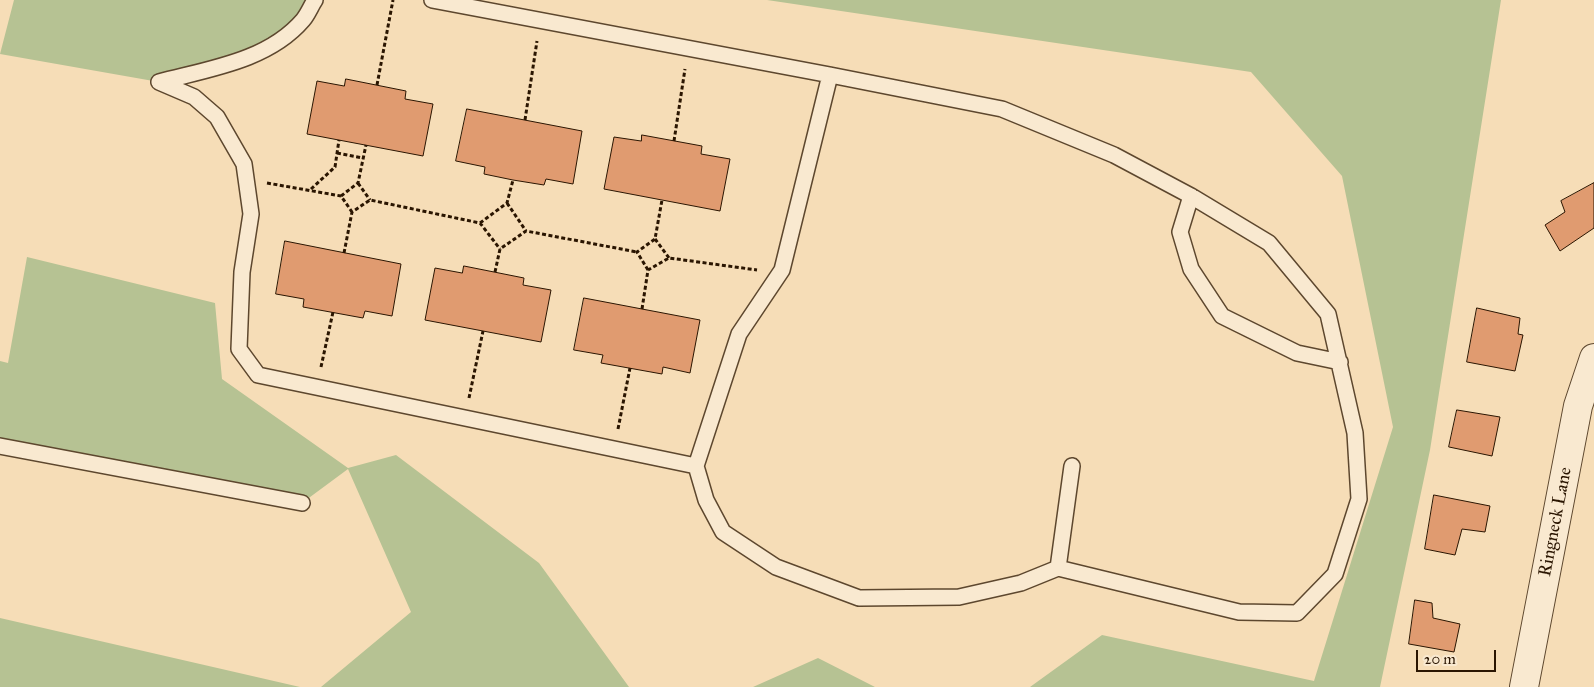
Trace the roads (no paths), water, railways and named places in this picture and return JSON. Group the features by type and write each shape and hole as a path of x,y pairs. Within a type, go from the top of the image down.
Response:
{"street":[{"name":"Ringneck Lane","path":"1524,687 1578,406 1594,358"}],"lane":[{"path":"315,0 303,20 283,38 244,60 159,82 194,97 216,117 244,164 251,214 242,272 239,349 258,375 696,466"},
{"path":"432,0 689,48 830,75 1002,109 1114,155 1191,196 1269,243 1328,314 1356,433 1359,499 1335,574 1297,613 1239,612 1058,568 1021,582 959,597 859,598 776,567 723,532 706,500 696,466 739,334 780,273 830,75"},
{"path":"1191,196 1180,232 1191,269 1222,316 1297,353 1340,362"},
{"path":"0,446 302,503"},
{"path":"1058,568 1072,466"}]}
